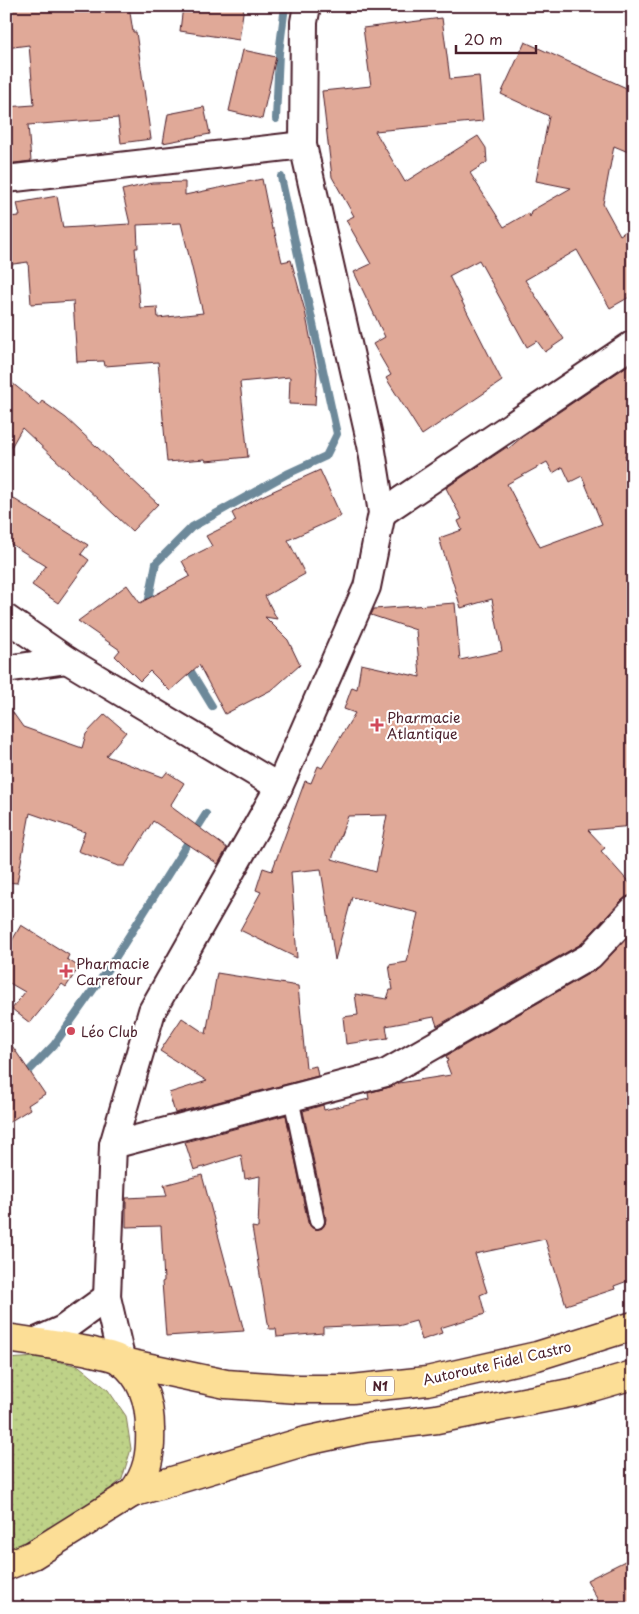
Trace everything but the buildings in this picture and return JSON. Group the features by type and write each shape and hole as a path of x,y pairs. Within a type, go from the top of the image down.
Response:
{"highway":[{"name":"Autoroute Fidel Castro","path":"6,1338 63,1345 114,1357 122,1362 226,1384 299,1389 352,1389 427,1381 537,1356 633,1326"},
{"path":"122,1362 139,1382 147,1399 150,1419 151,1444 146,1469 141,1482 132,1493"},
{"path":"6,1566 33,1555 132,1493 207,1472 306,1440 366,1428 437,1419 575,1392 633,1375"}],"street":[{"path":"122,1362 107,1297 113,1145 152,1011 279,787 367,588 382,513 370,445 303,145 304,22 307,6"},
{"path":"6,179 303,145"},
{"path":"382,513 633,344"},
{"path":"6,618 68,660 279,787"},
{"path":"6,669 68,660"},
{"path":"113,1145 386,1073 590,956 633,910"},
{"path":"34,1342 63,1329 107,1297"}],"lane":[{"path":"291,1098 317,1222"}],"green space":[{"path":"38,1357 79,1366 108,1390 126,1416 131,1449 122,1479 106,1493 44,1534 10,1552 6,1552 6,1359"}],"waterway":[{"path":"276,119 279,53 285,6"},
{"path":"150,606 148,604 156,563 192,527 287,474 326,456 337,434 281,177"},
{"path":"187,665 212,706"},
{"path":"23,1077 54,1045 110,966 206,814"}],"place":[{"name":"Pharmacie Atlantique","path":"377,725"},
{"name":"Pharmacie Carrefour","path":"66,971"},
{"name":"Léo Club","path":"71,1031"}]}
